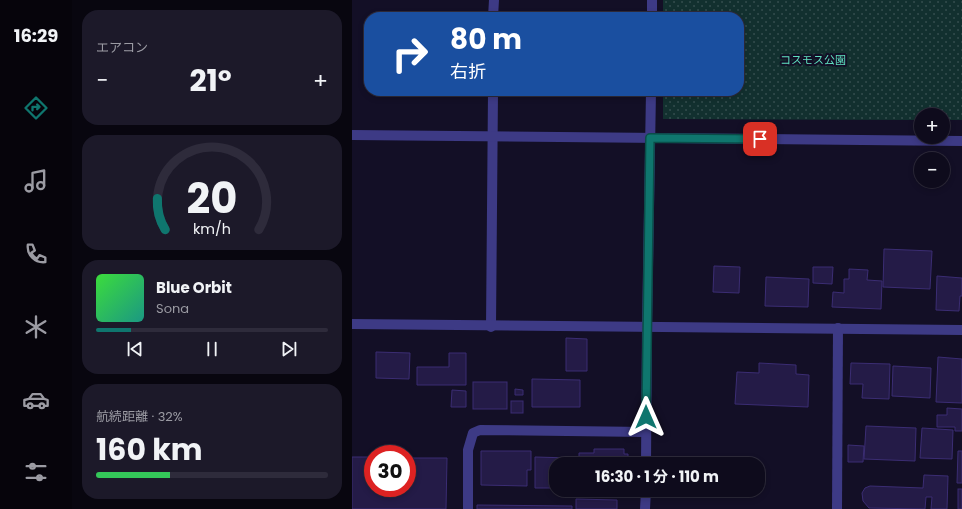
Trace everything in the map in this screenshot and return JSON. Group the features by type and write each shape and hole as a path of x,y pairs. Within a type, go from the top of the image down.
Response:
{"street":[{"path":"493,12 494,0"},
{"path":"652,0 652,12"},
{"path":"491,326 493,96"},
{"path":"646,457 651,96"},
{"path":"352,135 962,141"},
{"path":"352,324 962,330"},
{"path":"837,509 838,328"},
{"path":"468,509 468,450 473,433 480,430 646,432"},
{"path":"645,509 646,497"}],"green space":[{"name":"コスモス公園","path":"663,0 962,0 962,120 950,120 950,108 914,108 914,120 663,119 663,96 744,96 744,12 663,12"}],"building":[{"path":"884,249 932,251 930,289 883,287"},
{"path":"714,266 740,267 739,293 713,292"},
{"path":"813,267 833,267 832,284 813,283"},
{"path":"849,269 868,270 867,280 882,281 881,309 832,307 833,292 844,293 844,279 849,279"},
{"path":"937,276 962,278 962,296 960,296 959,311 936,310"},
{"path":"766,277 809,279 808,307 765,306"},
{"path":"566,338 587,339 587,371 566,371"},
{"path":"376,352 410,353 409,379 376,378"},
{"path":"449,353 466,353 466,385 417,385 417,367 449,367"},
{"path":"938,357 962,359 962,403 936,402"},
{"path":"759,363 796,365 796,374 809,375 808,407 735,404 737,372 759,373"},
{"path":"851,363 890,364 889,399 862,398 863,384 850,384"},
{"path":"893,366 931,368 930,398 892,396"},
{"path":"532,379 580,380 580,407 532,407"},
{"path":"473,382 507,382 507,409 473,409"},
{"path":"515,389 523,390 523,395 515,395"},
{"path":"452,390 466,391 466,407 451,407"},
{"path":"511,401 523,401 523,413 511,413"},
{"path":"947,408 962,409 962,431 955,431 955,427 937,427 937,415 947,415"},
{"path":"866,426 916,428 915,461 864,459"},
{"path":"922,428 953,430 952,459 920,458"},
{"path":"848,445 864,446 863,462 848,462"},
{"path":"594,449 624,449 624,454 628,454 628,457 579,457 579,453 594,453"},
{"path":"481,451 531,451 531,470 527,470 527,486 481,485"},
{"path":"958,451 962,451 962,483 957,483"},
{"path":"352,457 364,457 364,497 416,497 416,458 447,458 446,509 352,509"},
{"path":"535,457 549,457 549,488 535,488"},
{"path":"924,475 948,476 947,509 931,509 932,497 926,497 925,509 869,508 863,501 862,493 865,488 870,486 923,488"},
{"path":"958,489 962,489 962,509 958,509"},
{"path":"576,499 617,500 617,509 576,509"},
{"path":"477,505 572,506 572,509 477,509"}],"route":[{"path":"646,417 650,138 760,139"}]}
